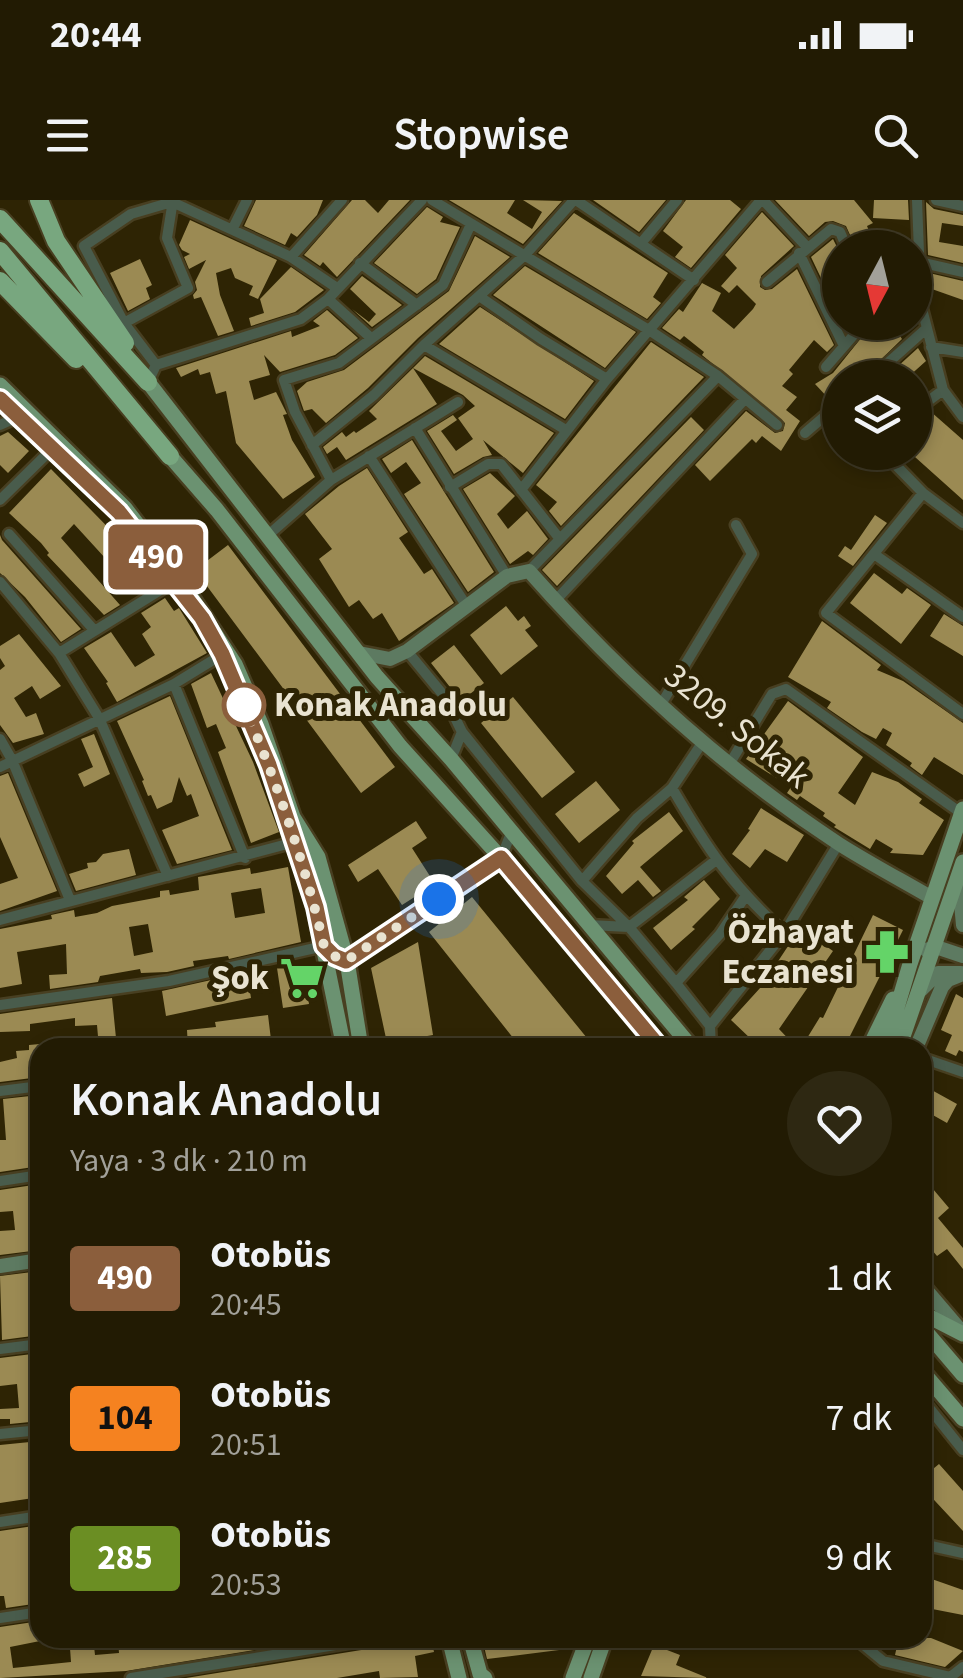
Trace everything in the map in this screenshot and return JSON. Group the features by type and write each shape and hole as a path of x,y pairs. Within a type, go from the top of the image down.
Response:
{"highway":[{"path":"40,200 56,241 101,311 152,373"},
{"path":"0,219 152,373"},
{"path":"0,252 170,456"},
{"path":"0,281 170,456"}],"main road":[{"path":"152,373 266,537 684,1038"},
{"path":"0,384 124,508 220,638 261,724 293,817 318,857 346,961 359,1038"},
{"path":"0,398 119,512 175,581 222,654 269,765 295,842 324,946 341,1038"},
{"path":"170,456 218,510 400,746 501,858 652,1038"},
{"path":"359,653 390,659 407,651 506,576 529,571"},
{"name":"3209. Sokak","path":"529,571 660,706 702,743 838,843 932,898"},
{"path":"893,1038 910,964 962,811"},
{"path":"961,868 963,926"},
{"path":"895,1038 920,991 961,868"},
{"path":"324,946 346,961"},
{"path":"875,1038 918,954 936,947 963,956"},
{"path":"920,991 938,972 963,974"},
{"path":"920,1038 941,988 963,974"},
{"path":"0,1266 30,1262"},
{"path":"932,1297 963,1334"},
{"path":"932,1318 963,1334"},
{"path":"932,1339 963,1375"},
{"path":"932,1383 963,1419"},
{"path":"452,1648 460,1678"},
{"path":"473,1648 480,1674 485,1678"},
{"path":"573,1678 584,1648"},
{"path":"592,1678 602,1648"}],"street":[{"path":"232,228 247,200"},
{"path":"291,257 342,200"},
{"path":"338,288 291,257 172,201 131,214 84,246 152,373 300,319 328,299 422,200"},
{"path":"432,200 649,330 718,376 777,426"},
{"path":"312,445 374,395 424,344 526,254 575,200 694,280"},
{"path":"642,242 677,200"},
{"path":"521,490 607,379 762,200 803,250 844,346"},
{"path":"916,200 917,230"},
{"path":"124,323 188,288 167,238 172,201"},
{"path":"942,201 963,206"},
{"path":"330,480 294,412 284,380 340,362 443,285 470,224"},
{"path":"767,282 822,235"},
{"path":"360,263 417,304"},
{"path":"932,265 963,272"},
{"path":"479,296 607,379"},
{"path":"328,299 371,338"},
{"path":"833,360 849,340"},
{"path":"891,360 913,340"},
{"path":"929,340 943,390 963,417"},
{"path":"424,344 566,430"},
{"path":"931,348 963,352"},
{"path":"529,571 718,376"},
{"path":"932,399 943,390"},
{"path":"555,600 746,399"},
{"path":"266,537 330,480 458,402"},
{"path":"0,425 20,416"},
{"path":"806,433 822,419"},
{"path":"414,428 506,576"},
{"path":"0,500 54,447"},
{"path":"368,456 466,604"},
{"path":"450,487 495,463 501,464 559,538"},
{"path":"901,470 923,493 963,523"},
{"path":"923,493 826,612 963,714"},
{"path":"660,706 752,554 736,526"},
{"path":"8,534 94,630"},
{"path":"874,554 963,617"},
{"path":"59,653 175,581"},
{"path":"0,582 59,653 99,718 168,876"},
{"path":"407,651 445,696 462,732 582,881 676,983 710,1026 711,1038"},
{"path":"0,767 174,684 222,654"},
{"path":"174,684 245,858"},
{"path":"730,763 772,694 786,690 962,811"},
{"path":"451,759 462,732"},
{"path":"0,740 70,900"},
{"path":"582,881 637,818 672,788 702,743"},
{"path":"672,788 715,860 745,897 784,933"},
{"path":"346,961 501,858 512,831"},
{"path":"0,920 295,842"},
{"path":"710,1026 784,933 838,843"},
{"path":"589,925 628,927 715,860"},
{"path":"676,983 720,934 745,897"},
{"path":"0,1005 169,981 324,946"},
{"path":"932,1061 963,1072"},
{"path":"0,1091 30,1087"},
{"path":"0,1181 30,1176"},
{"path":"0,1349 30,1345"},
{"path":"932,1412 963,1450"},
{"path":"0,1434 30,1431"},
{"path":"0,1522 30,1518"},
{"path":"932,1546 963,1553"},
{"path":"0,1618 30,1614"},
{"path":"132,1678 318,1648"},
{"path":"867,1648 883,1661 950,1678 963,1667"},
{"path":"883,1661 886,1678"}],"building":[{"path":"256,200 323,200 317,215 297,237 291,233 285,245 244,226"},
{"path":"352,200 365,200 378,213 389,200 410,200 337,277 323,262 320,266 304,255"},
{"path":"449,200 515,200 507,213 532,229 542,212 523,200 562,201 523,244"},
{"path":"593,200 666,200 639,232"},
{"path":"686,200 730,200 741,209 691,268 675,257 683,247 663,231"},
{"path":"775,200 854,200 873,223 867,226 869,230 848,230 833,221 825,222 809,236"},
{"path":"874,200 908,200 909,220 873,218"},
{"path":"926,202 934,209 963,215 963,226 942,223 939,242 963,246 963,263 932,256 932,230 927,230"},
{"path":"427,207 443,217 440,222 460,227 436,279 417,294 374,263"},
{"path":"762,212 794,246 761,276 760,287 772,289 797,269 822,320 822,340 832,340 834,345 827,352 814,340 789,370 793,374 782,386 797,397 786,410 800,421 781,451 762,436 756,443 752,439 710,481 695,465 746,411 775,433 783,431 785,423 684,336 680,340 662,328 679,309 683,312 702,283 721,293 712,311 734,329 753,309 756,304 737,285 729,293 721,286 737,268 725,255"},
{"path":"574,213 668,273 653,297 661,303 647,319 538,253"},
{"path":"190,220 277,260 258,299 249,295 253,286 235,278 231,268 216,273 234,331 218,336 201,297 194,299 195,282 206,260 189,269 184,257 190,254 179,245"},
{"path":"475,236 510,257 326,423 312,409 304,411 297,391 307,382 344,370 449,291"},
{"path":"822,248 822,280 811,257"},
{"path":"140,259 152,285 146,288 150,299 128,311 110,273"},
{"path":"525,266 636,332 605,368 493,295"},
{"path":"291,267 324,290 295,312 251,326 249,318 264,313 260,299"},
{"path":"932,274 963,281 963,300 932,289"},
{"path":"362,276 402,305 372,327 352,309 369,322 376,314 350,289"},
{"path":"480,307 594,381 565,419 439,344"},
{"path":"327,310 358,338 335,355 280,372 264,355 270,375 249,381 254,400 276,392 287,414 283,415 292,440 315,477 283,499 236,443 226,391 216,394 210,372 200,375 198,369 181,377 176,368 291,331 292,337 320,326 313,321"},
{"path":"860,340 901,340 880,360 843,360"},
{"path":"651,342 704,377 561,526 549,511 557,502 536,485"},
{"path":"918,348 925,360 905,360"},
{"path":"425,356 554,433 523,473 483,440 492,455 454,474 427,431 453,415 457,420 441,431 456,451 473,439 458,418 475,406 463,395 413,368"},
{"path":"413,368 437,404 346,460 337,447 327,454 323,447 342,432 346,437 377,419 369,411"},
{"path":"932,413 963,440 963,500 930,470"},
{"path":"691,417 704,430 557,586 542,570"},
{"path":"8,432 29,451 8,473 0,465 0,436"},
{"path":"412,440 494,572 468,592 404,494 421,483 406,462 391,473 382,459"},
{"path":"367,468 408,532 399,538 424,574 432,569 454,603 399,641 382,613 373,619 359,600 349,607 319,559 332,549 305,514"},
{"path":"51,469 135,555 151,582 138,590 131,579 127,582 74,524 61,538 120,605 104,615 9,513"},
{"path":"490,473 515,496 497,514 508,529 527,511 548,539 533,555 528,551 510,564 463,489"},
{"path":"875,515 887,523 853,566 838,556 845,546 851,550"},
{"path":"0,535 81,629 61,642 0,573"},
{"path":"228,545 395,767 361,793 195,570"},
{"path":"874,573 902,594 907,588 931,605 901,644 850,603"},
{"path":"165,598 174,611 179,608 207,653 117,702 84,648 111,632 135,667 155,655 142,634 151,627 141,613"},
{"path":"506,606 518,621 524,616 531,626 525,630 538,646 501,675 470,635"},
{"path":"944,614 963,626 963,656 930,636"},
{"path":"822,621 881,665 877,670 903,681 963,723 963,775 934,757 922,775 886,745 892,733 883,728 876,739 862,732 827,708 831,702 788,677"},
{"path":"19,634 61,686 40,699 32,686 14,698 26,717 36,713 44,734 13,743 0,725 0,670 5,666 0,646"},
{"path":"454,645 484,683 461,701 431,663"},
{"path":"211,673 253,762 279,832 251,843 218,752 226,748 216,724 207,728 191,684"},
{"path":"170,696 232,850 177,864 162,830 199,816 191,794 187,796 179,777 172,802 157,809 117,721"},
{"path":"513,697 575,772 542,798 481,723"},
{"path":"788,701 863,757 838,793 855,805 872,772 898,782 944,820 923,855 890,853 893,849 876,839 870,849 834,827 823,816 825,813 800,796 797,800 787,793 791,787 746,759"},
{"path":"94,734 110,774 84,787 78,774 93,767 81,739"},
{"path":"8,773 57,891 0,911 0,884 18,878 0,837 0,776"},
{"path":"596,781 620,810 579,843 555,814"},
{"path":"761,808 804,835 787,862 765,849 750,868 732,854"},
{"path":"669,812 683,831 640,867 661,891 653,897 638,880 622,894 606,876 632,841"},
{"path":"416,821 427,838 412,848 435,884 402,905 378,869 358,882 348,865"},
{"path":"129,849 136,875 76,891 69,874 88,868 87,863 96,862 103,854"},
{"path":"288,867 301,942 229,959 228,956 193,961 194,966 167,972 141,973 140,969 100,976 98,982 50,989 49,975 67,974 66,944 17,952 22,984 0,988 0,929 52,919 51,915 74,910 75,917 97,913 112,906 160,897 160,891 169,890 170,895 199,890 198,877 250,868 251,874","holes":["261,888 265,913 235,918 231,893","148,924 153,952 134,956 129,927"]},
{"path":"704,880 720,899 671,950 653,928 688,900 684,897"},
{"path":"472,897 587,1038 513,1038 429,932"},
{"path":"873,915 903,930 849,1038 807,1038 823,1018"},
{"path":"800,928 833,951 779,1029 788,1038 750,1038 731,1020 761,987"},
{"path":"418,942 433,1035 386,1038 371,968"},
{"path":"303,964 309,1004 283,1008 277,968"},
{"path":"247,972 251,998 166,1016 162,991"},
{"path":"956,994 963,998 963,1052 959,1050 956,1056 945,1051 952,1035 941,1030"},
{"path":"112,998 116,1038 98,1038 97,1025 75,1026 75,1018 30,1024 30,1031 0,1032 0,1014"},
{"path":"268,1015 271,1038 187,1038 187,1030 216,1027 215,1022"},
{"path":"29,1045 30,1078 0,1082 0,1062 17,1058 16,1051 29,1050"},
{"path":"932,1090 957,1104 947,1123 932,1115"},
{"path":"30,1096 30,1168 0,1172 0,1140 6,1140 3,1099"},
{"path":"30,1186 30,1251 0,1255 0,1231 15,1230 13,1211 0,1212 0,1190"},
{"path":"932,1188 949,1208 938,1218 963,1248 963,1269 947,1249 937,1256 932,1250"},
{"path":"30,1272 30,1336 2,1340 0,1276"},
{"path":"30,1354 30,1422 10,1424 10,1419 0,1419 0,1409 19,1408 17,1384 0,1386 0,1358"},
{"path":"30,1442 30,1498 0,1503 0,1445"},
{"path":"939,1464 963,1491 963,1531 932,1498 932,1470"},
{"path":"30,1526 30,1604 6,1608 4,1596 0,1596 0,1531"},
{"path":"932,1579 963,1590 963,1615 932,1609"},
{"path":"30,1622 30,1643 10,1647 13,1668 71,1662 70,1648 94,1648 95,1655 119,1653 119,1648 266,1648 126,1671 0,1678 0,1627"},
{"path":"932,1638 963,1651 945,1667 895,1655 897,1648 932,1648"},
{"path":"374,1648 433,1648 434,1652 415,1656 418,1677 380,1678 379,1671 337,1678 186,1678"},
{"path":"484,1648 567,1648 567,1649 487,1659"},
{"path":"653,1648 662,1648 680,1655 676,1665 708,1678 641,1676"}],"bus line":[{"name":"490","path":"0,399 119,512 202,618 222,654 269,765 316,907 324,946 334,956 346,961 501,858 652,1038"}],"place":[{"name":"Konak Anadolu","path":"244,705"},
{"name":"Özhayat Eczanesi","path":"887,952"},
{"name":"Şok","path":"302,978"}],"route":[{"path":"244,705 295,842 324,946 334,956 346,961 439,899"}]}
